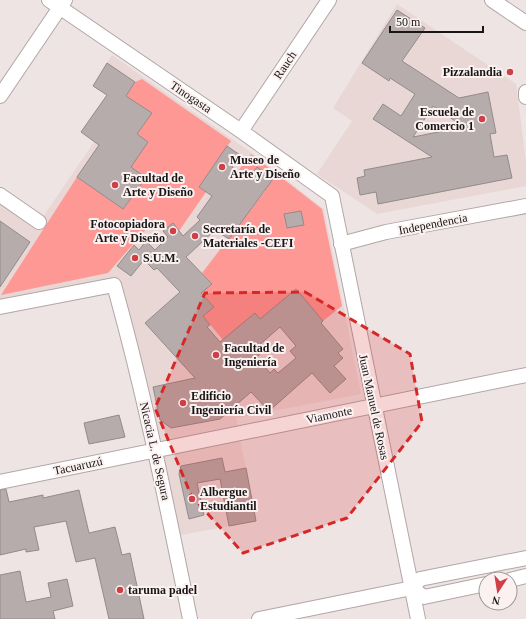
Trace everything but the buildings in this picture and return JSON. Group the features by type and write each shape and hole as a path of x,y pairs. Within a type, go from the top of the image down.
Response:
{"street":[{"name":"Rauch","path":"240,131 329,0"},
{"path":"492,0 526,23"},
{"name":"Tinogasta","path":"58,3 332,196"},
{"path":"0,96 58,3"},
{"path":"526,92 526,97"},
{"path":"0,195 39,222"},
{"name":"Juan Manuel de Rosas","path":"332,196 418,619"},
{"name":"Independencia","path":"341,244 386,232 526,206"},
{"name":"Nicacia L. de Segura","path":"0,307 114,285 128,333 156,450 190,619"},
{"name":"Viamonte","path":"156,450 526,375"},
{"name":"Tacuaruzú","path":"0,482 156,450"},
{"path":"259,619 412,588 420,579 526,558"},
{"path":"412,588 424,597 478,586"}],"highlighted area":[{"path":"305,292 410,354 422,422 347,518 243,553 191,495 155,408 205,293"}],"shaded area":[{"path":"397,4 516,84 526,161 526,186 377,214 317,174 352,121 333,108"},
{"path":"112,55 252,153 324,209 361,394 236,418 256,521 176,536 131,329 116,277 0,300 0,203 36,227 94,142 81,132 98,107 103,110 111,98 93,86"},
{"path":"142,79 231,141 199,187 206,192 179,231 167,228 155,219 108,273 1,295 77,177 123,209 146,178 130,167 148,142 137,134 152,113 126,96 135,82"},
{"path":"251,154 322,209 342,306 323,321 296,289 260,319 255,314 223,340 203,316 214,307 201,293 212,284 202,273 265,191 238,171"}],"place":[{"name":"Pizzalandia","path":"510,72"},
{"name":"Escuela de Comercio 1","path":"482,119"},
{"name":"Museo de Arte y Diseño","path":"222,167"},
{"name":"Facultad de Arte y Diseño","path":"115,185"},
{"name":"Fotocopiadora Arte y Diseño","path":"173,231"},
{"name":"Secretaría de Materiales -CEFI","path":"195,236"},
{"name":"S.U.M.","path":"135,258"},
{"name":"Facultad de Ingeniería","path":"216,355"},
{"name":"Edificio Ingeniería Civil","path":"183,403"},
{"name":"Albergue Estudiantil","path":"192,499"},
{"name":"taruma padel","path":"120,590"}]}
